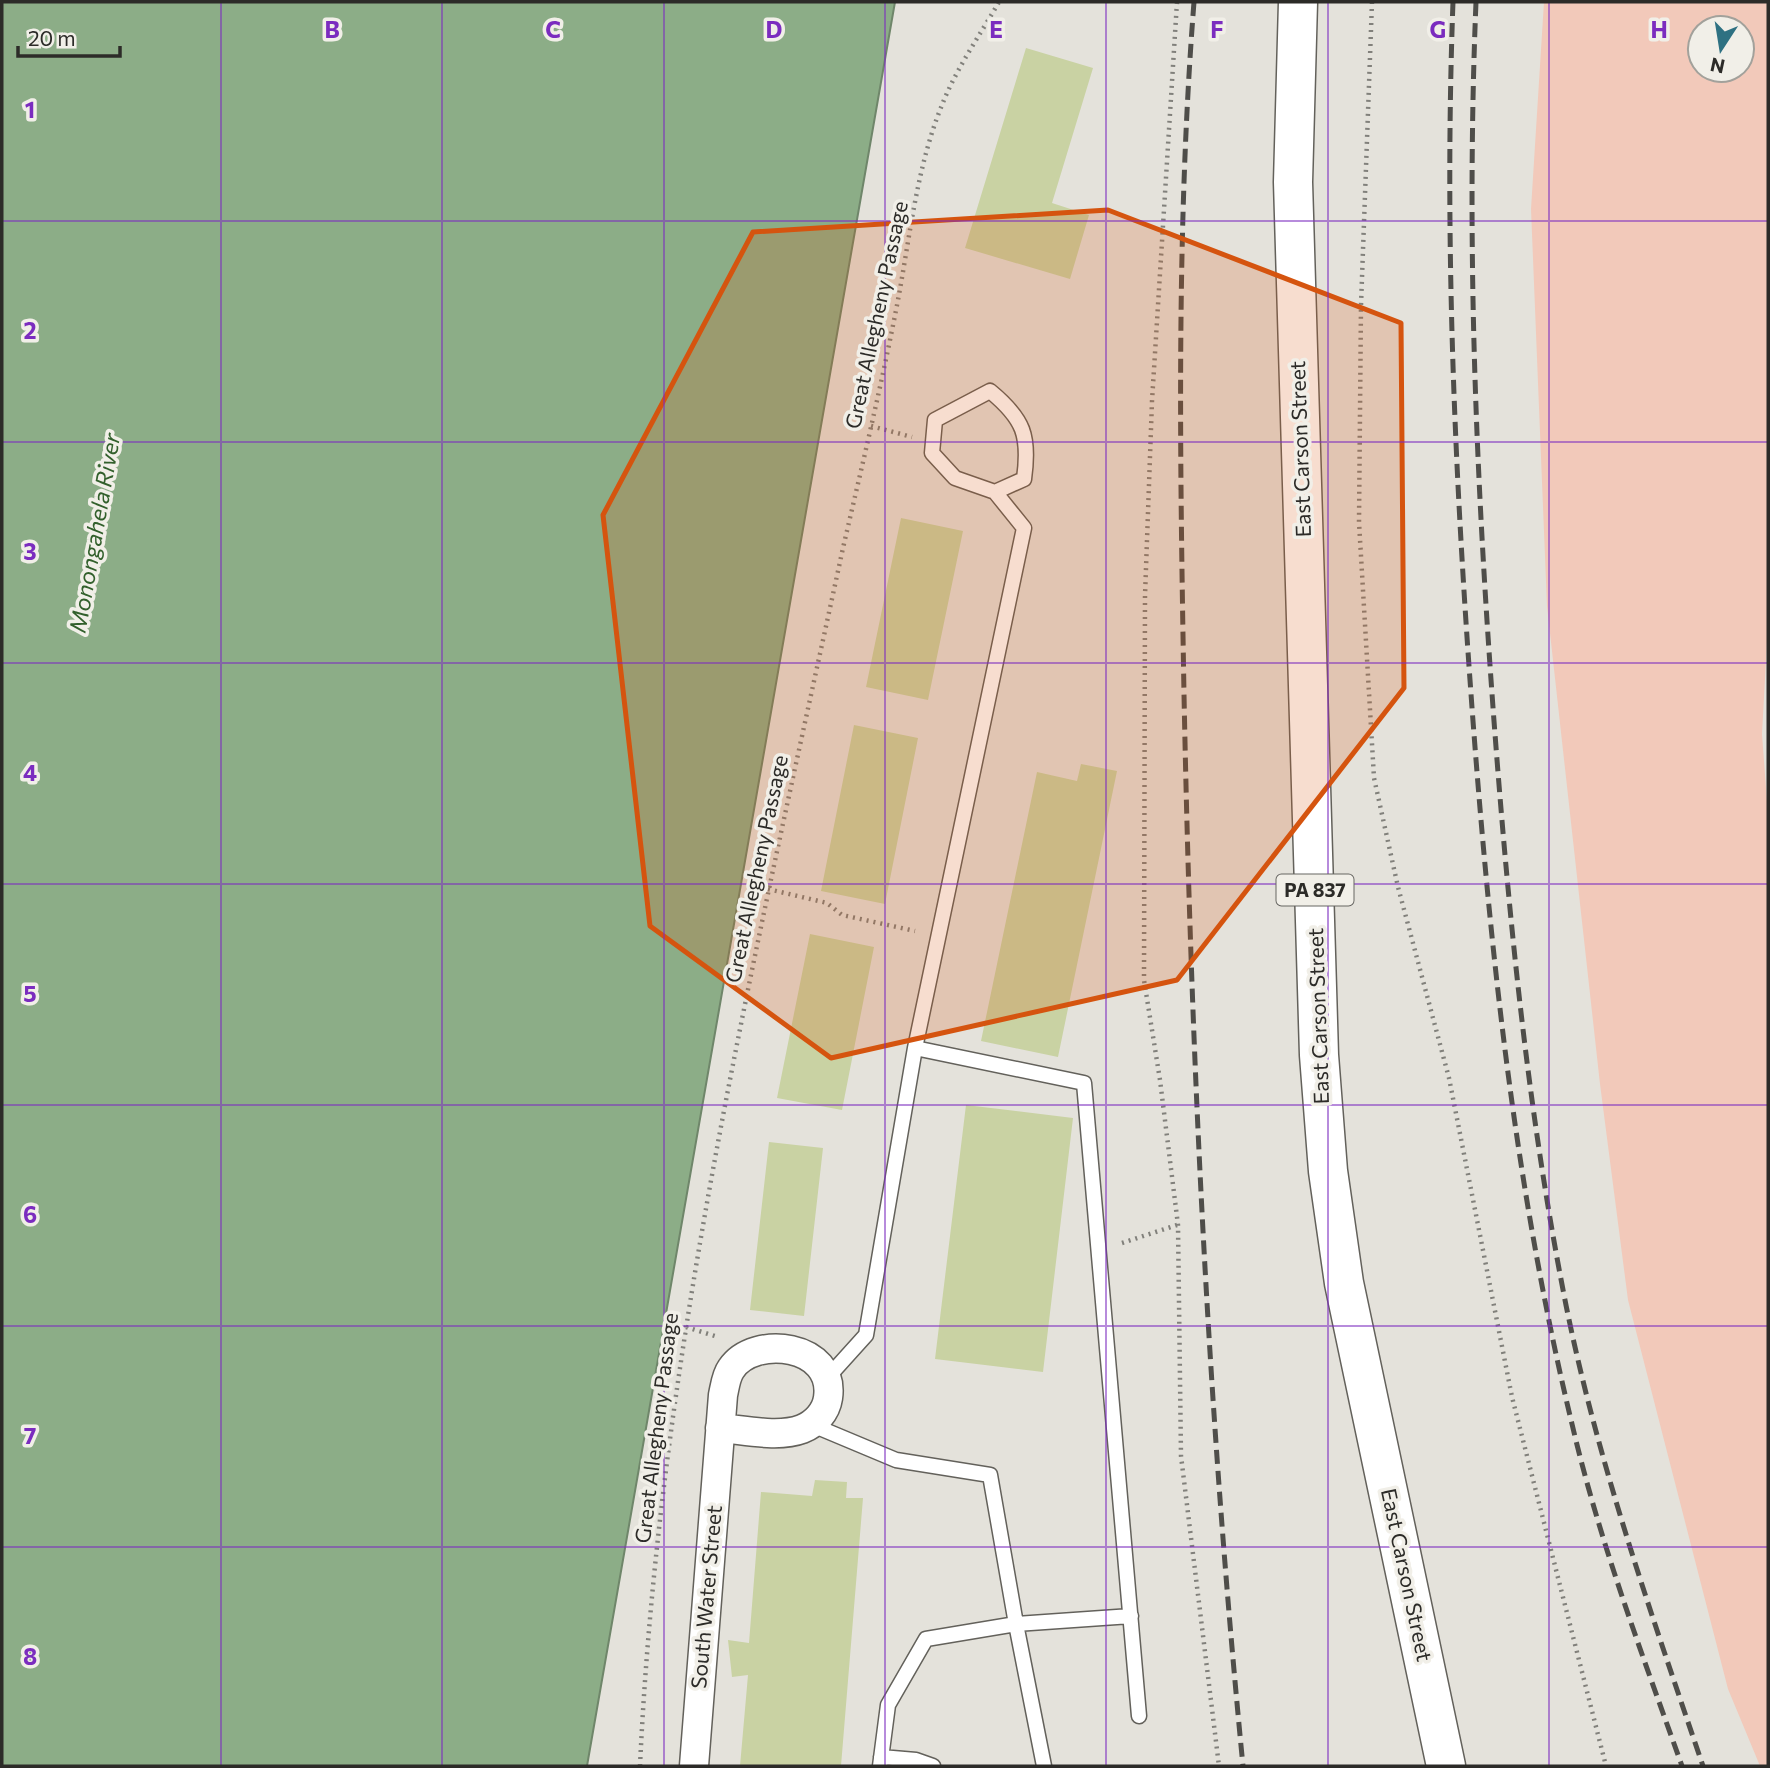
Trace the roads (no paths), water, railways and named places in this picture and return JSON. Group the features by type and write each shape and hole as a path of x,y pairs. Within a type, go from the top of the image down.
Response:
{"main road":[{"name":"East Carson Street","path":"1298,2 1294,196 1319,1041 1328,1171 1345,1283 1446,1766"}],"street":[{"name":"South Water Street","path":"694,1766 726,1380 731,1368 743,1358 760,1350 790,1350 805,1354 821,1364 829,1376"},
{"path":"720,1428 784,1433 810,1424 817,1420 827,1405 829,1376"}],"lane":[{"path":"829,1376 866,1335 915,1048 1024,528 995,492 955,478 932,453 935,420 990,391 1013,410 1028,448 1024,479 995,492"},
{"path":"915,1048 1084,1083 1139,1716"},
{"path":"810,1424 896,1460 990,1475 1044,1766"},
{"path":"933,1766 916,1760 880,1762 888,1705 926,1639 1016,1624 1130,1616"}],"water":[{"name":"Monongahela River","path":"2,2 895,2 587,1766 2,1766"}],"railway":[{"path":"1194,2 1184,175 1181,348 1181,521 1187,828 1203,1231 1220,1499 1243,1766"},
{"path":"1453,2 1450,182 1456,451 1480,810 1508,1075 1535,1250 1572,1424 1595,1511 1622,1596 1682,1766"},
{"path":"1476,2 1472,182 1474,362 1482,541 1506,869 1531,1090 1553,1237 1580,1368 1628,1540 1703,1766"}]}
